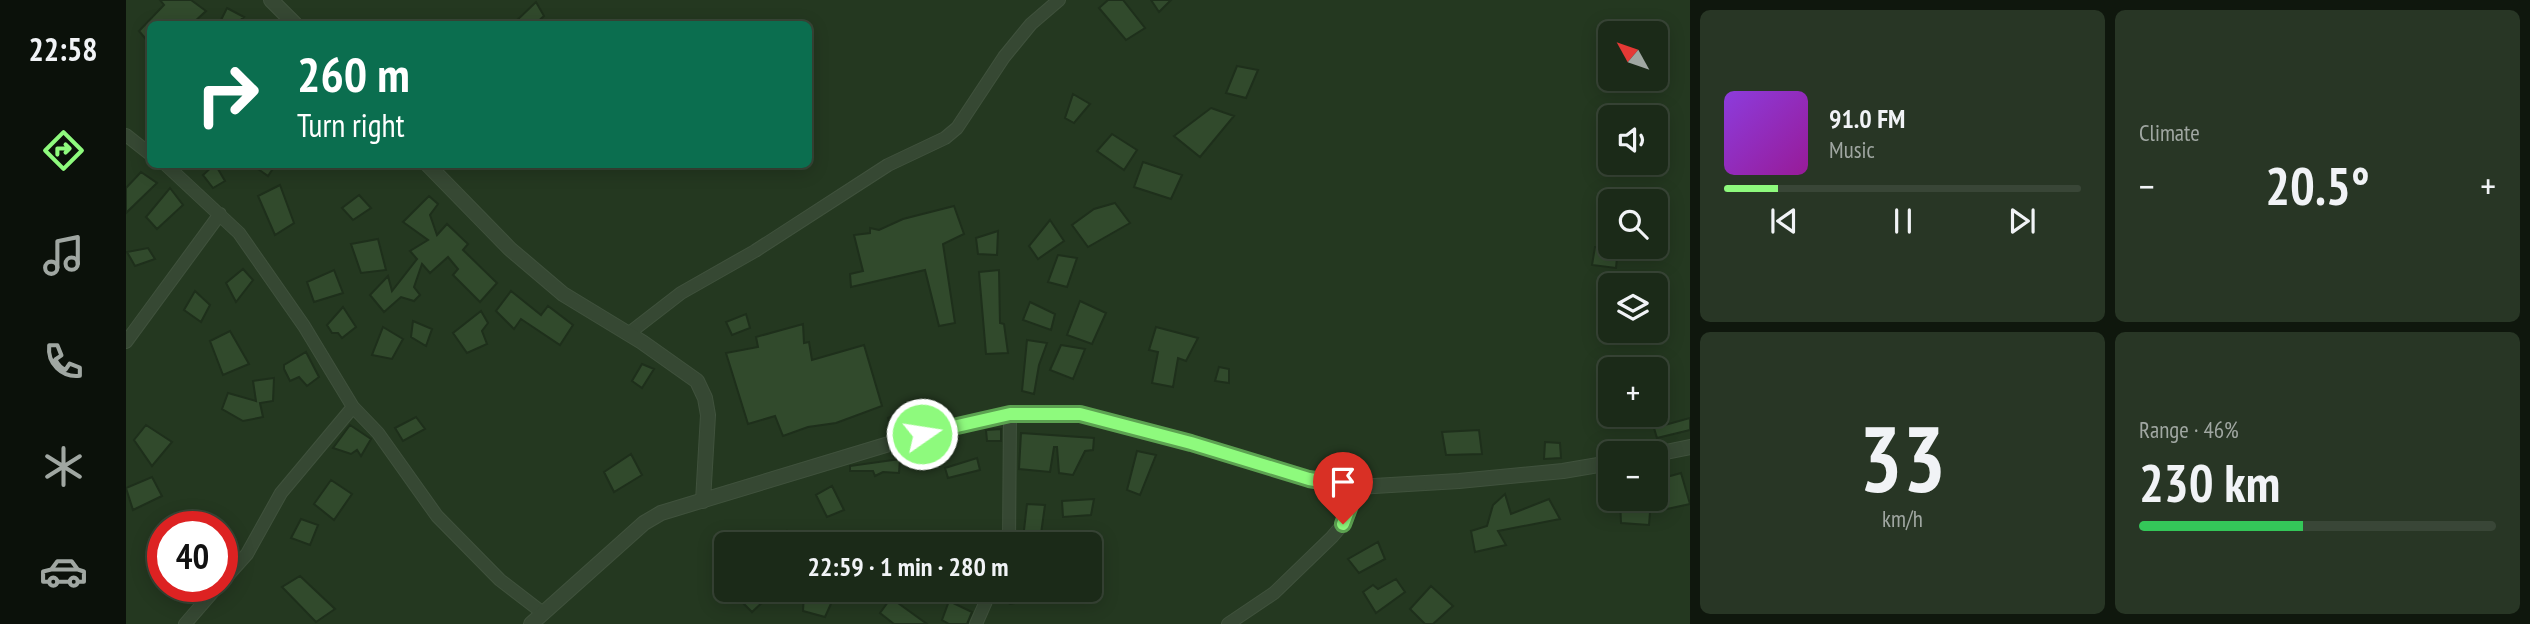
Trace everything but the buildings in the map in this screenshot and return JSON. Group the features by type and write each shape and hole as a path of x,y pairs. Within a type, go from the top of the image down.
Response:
{"street":[{"path":"271,0 292,21"},
{"path":"628,334 681,293 755,250 888,165 945,138 957,128 1024,33 1059,0"},
{"path":"126,135 147,152"},
{"path":"169,168 239,233 304,326 353,407 378,433 437,516 500,580 543,613"},
{"path":"431,168 501,240 563,294 697,381 705,398 708,415 703,500"},
{"path":"126,342 220,214"},
{"path":"238,564 247,554 281,493 353,407"},
{"path":"1009,532 1010,414"},
{"path":"531,624 644,523 661,513 922,434 1010,414 1080,414 1191,443 1309,479 1357,487 1472,480 1598,465"},
{"path":"1668,452 1690,447"},
{"path":"1228,624 1274,593 1332,537 1343,524 1357,487"},
{"path":"185,624 204,602"},
{"path":"976,624 985,602"}],"route":[{"path":"922,434 1010,414 1080,414 1191,443 1309,479 1357,487 1343,524"}]}
